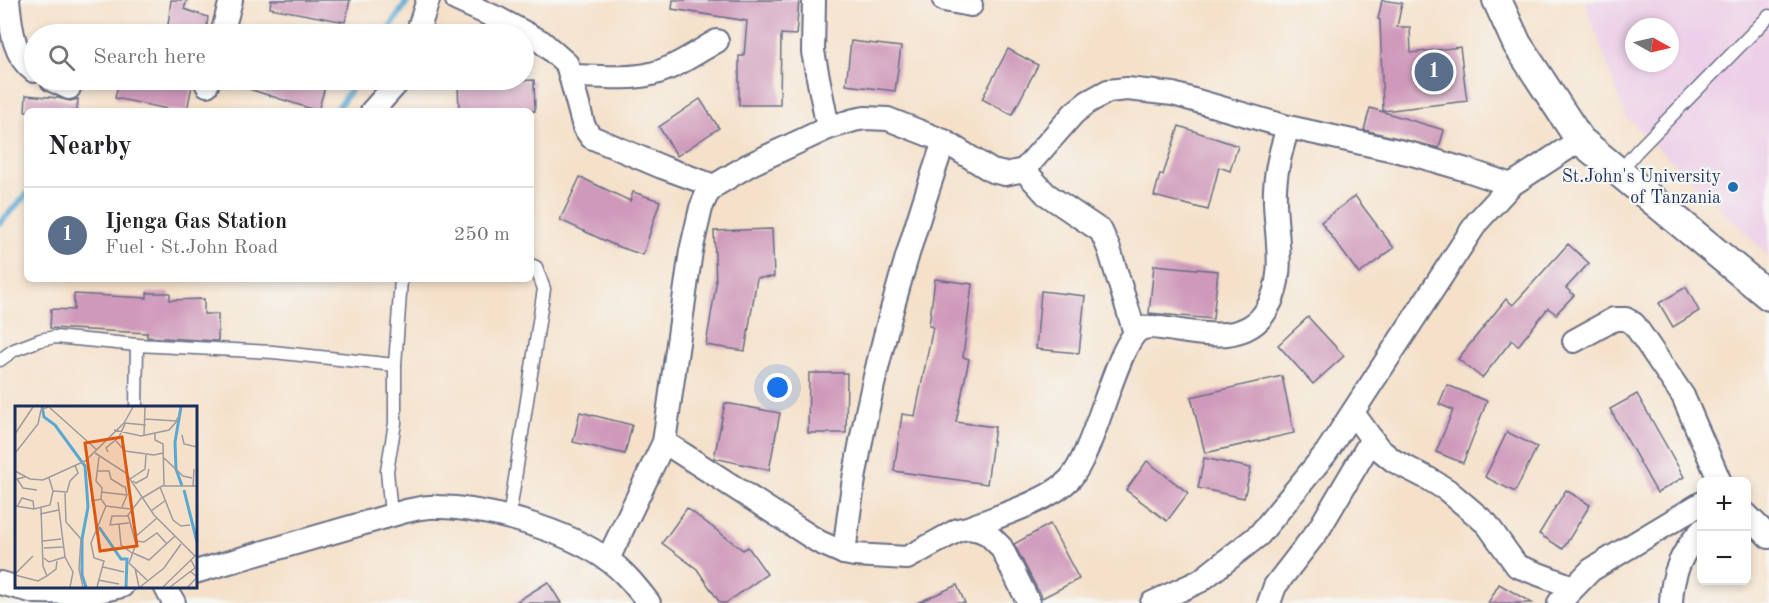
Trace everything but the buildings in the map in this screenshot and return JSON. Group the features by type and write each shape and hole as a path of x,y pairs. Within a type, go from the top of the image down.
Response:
{"street":[{"path":"8,0 15,46 24,62"},
{"path":"225,24 231,0"},
{"path":"420,24 428,0"},
{"path":"457,0 508,24"},
{"path":"814,0 813,52 828,128"},
{"path":"944,0 971,5"},
{"path":"1497,0 1517,44 1580,140 1769,296"},
{"path":"1517,0 1539,80"},
{"path":"534,38 567,64 584,127 591,137 714,186"},
{"path":"572,76 651,74 667,69 717,41"},
{"path":"608,559 664,442 691,251 706,196 714,186 749,165 828,128 854,120 877,118 902,124 944,141 992,171 1005,174 1024,170 1074,113 1088,102 1108,91 1127,89 1173,94 1288,127 1412,154 1510,185"},
{"path":"375,108 391,90"},
{"path":"664,442 819,542 844,553 907,558 958,530 1053,493 1071,477 1085,455 1124,351 1135,333 1149,327 1208,335 1226,335 1249,327 1266,311 1277,284 1279,248 1275,187 1277,166 1288,127"},
{"path":"1152,603 1200,580 1259,535 1326,453 1477,222 1510,185 1580,140"},
{"path":"844,553 857,462 876,377 915,224 944,141"},
{"path":"1024,170 1046,194 1101,231 1135,333"},
{"path":"1574,341 1614,319 1626,319 1634,324 1683,396 1718,477"},
{"path":"1353,413 1379,449 1394,461 1430,478 1487,524 1517,566 1566,595 1591,570 1697,506"},
{"path":"1269,603 1275,586 1319,529 1372,439"},
{"path":"196,572 391,515 436,506 509,518 566,537 608,559 631,580 649,603"},
{"path":"1751,519 1769,537"},
{"path":"968,528 988,534 996,540 1029,603"},
{"path":"1671,603 1676,568 1688,545 1700,531"},
{"path":"0,583 15,587"},
{"path":"19,588 85,598 116,588"},
{"path":"166,588 174,603"}],"lane":[{"path":"1620,171 1636,151 1769,16"},
{"path":"509,518 544,289 534,266"},
{"path":"391,515 387,471 395,423 394,365 401,282"},
{"path":"0,360 14,350 55,337 137,345 273,352 394,365"},
{"path":"136,406 137,345"}],"shaded area":[{"name":"St.John's University of Tanzania","path":"1584,0 1769,0 1769,256 1626,117"}],"waterway":[{"path":"392,24 408,0"},
{"path":"338,108 350,90"},
{"path":"0,223 24,197"}],"place":[{"name":"Ijenga Gas Station","path":"1434,72"},
{"name":"St.John's University of Tanzania","path":"1733,187"}]}
